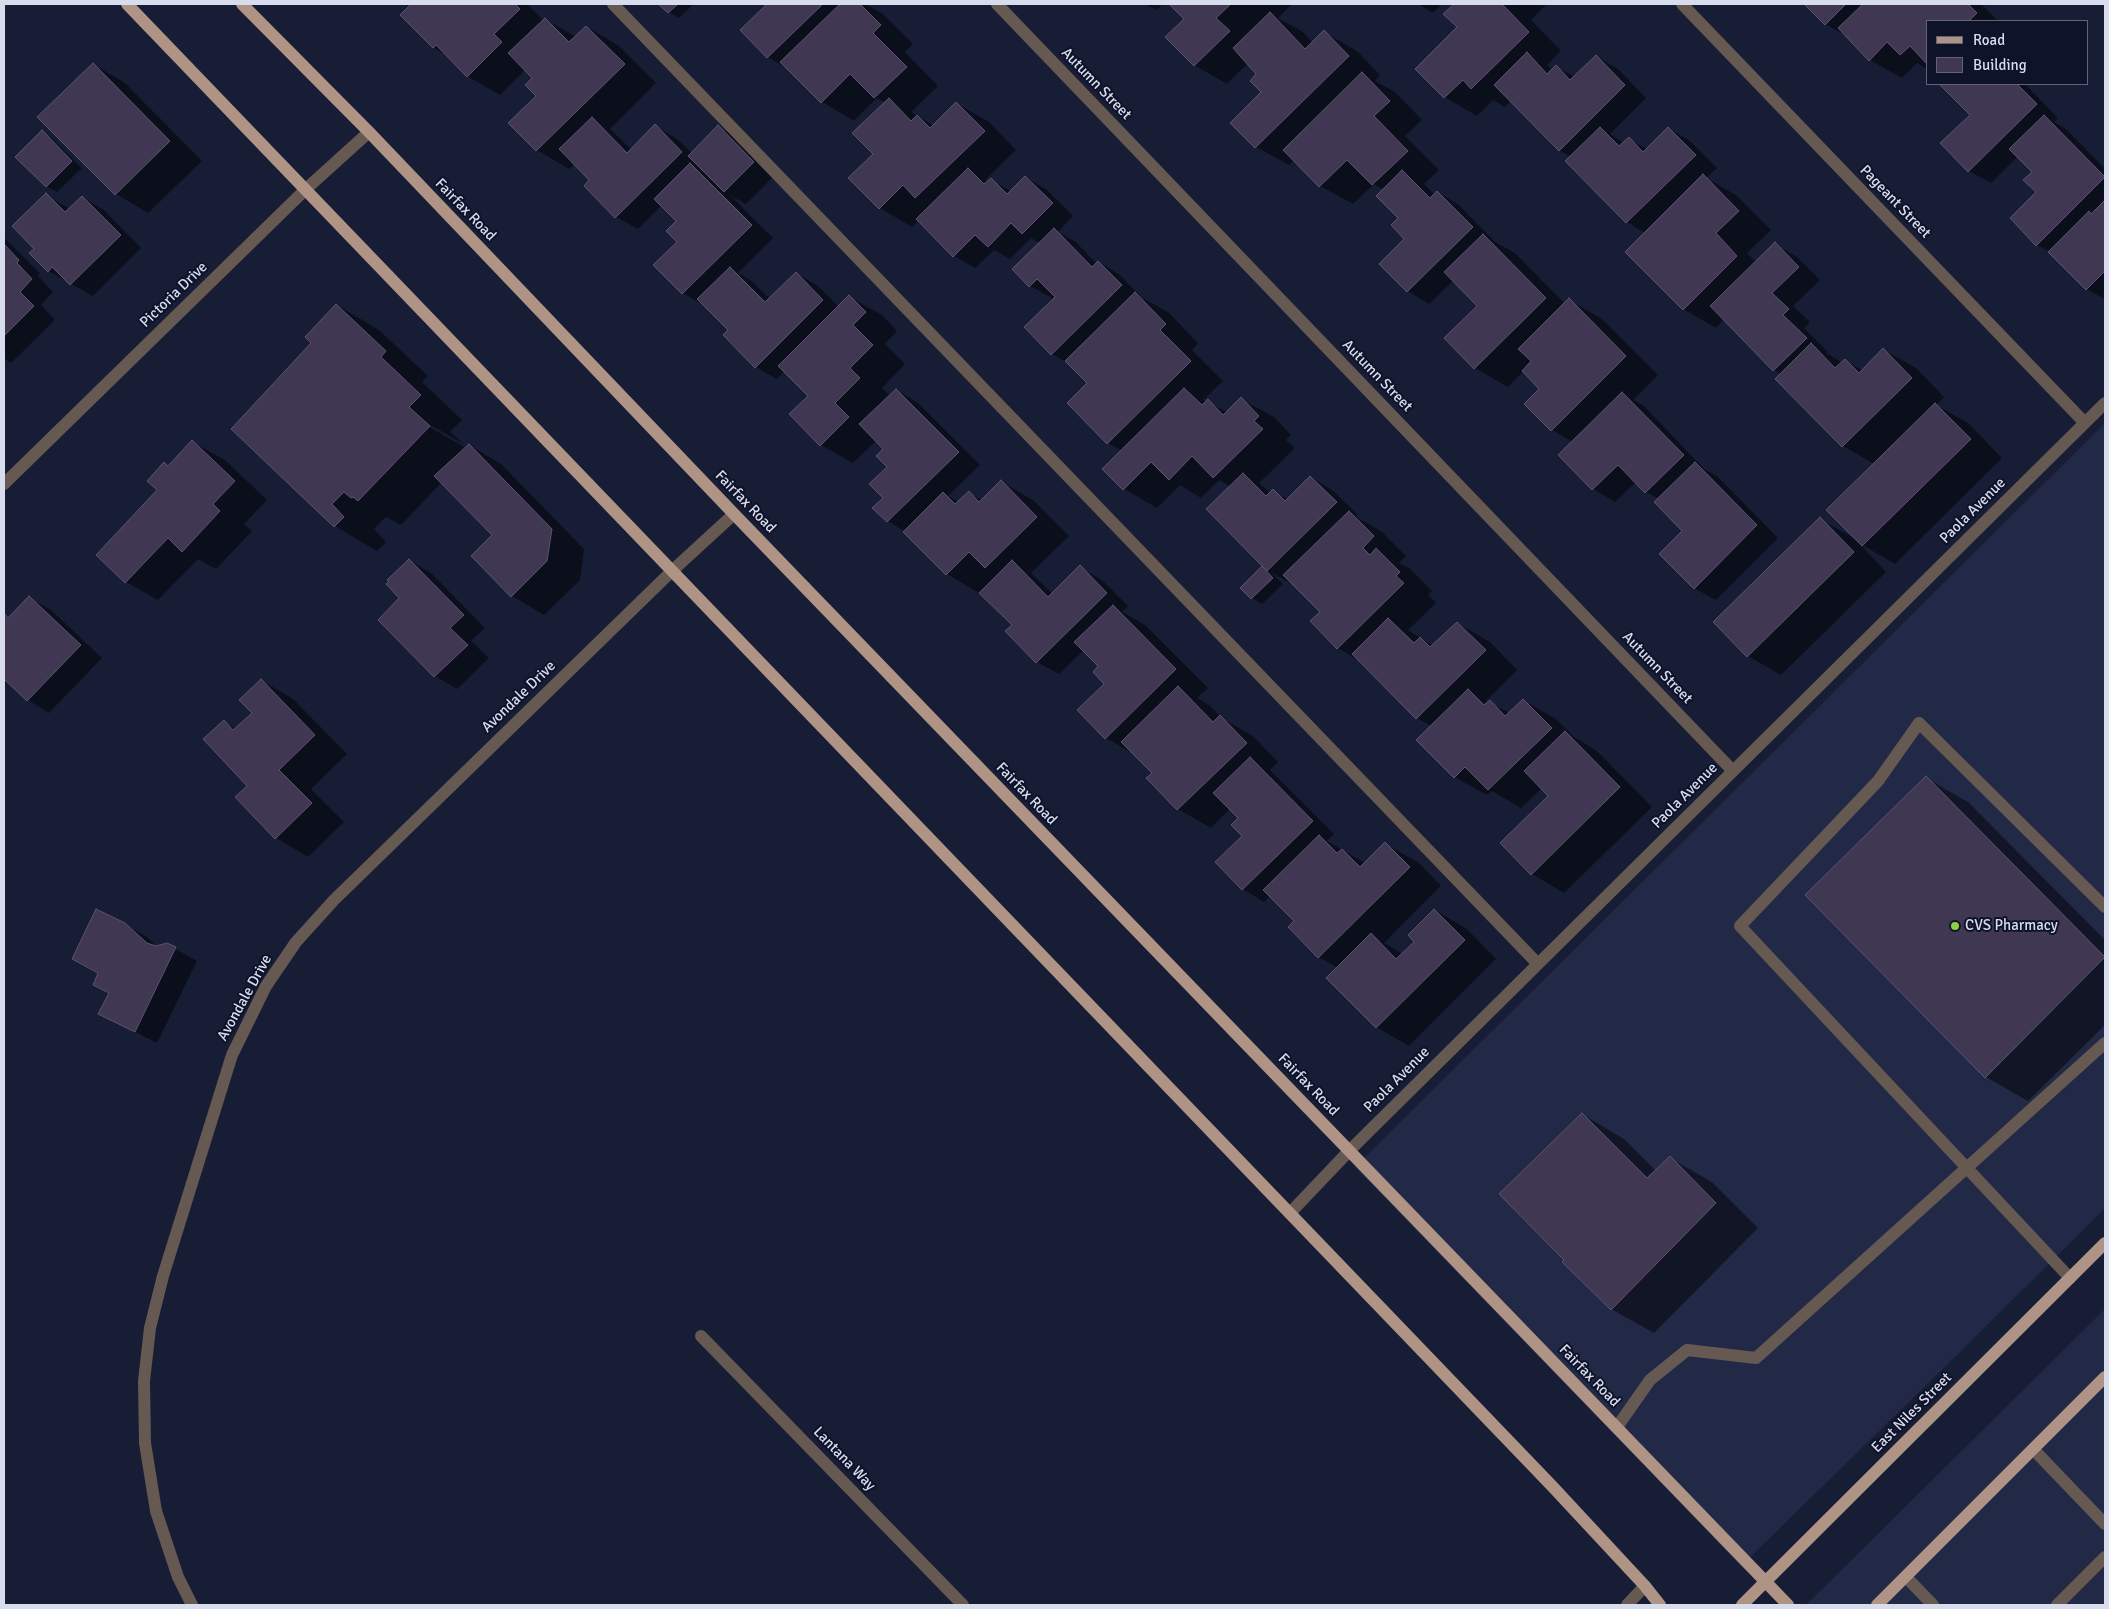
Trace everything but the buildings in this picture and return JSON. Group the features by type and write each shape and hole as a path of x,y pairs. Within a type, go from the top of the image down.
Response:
{"main road":[{"path":"127,4 1552,1486 1645,1586 1660,1605"},
{"name":"Fairfax Road","path":"242,4 369,132 734,514 1788,1605"},
{"name":"East Niles Street","path":"1742,1605 2105,1243"},
{"path":"1877,1605 2105,1377"}],"street":[{"path":"613,4 1538,964"},
{"name":"Autumn Street","path":"997,4 1734,771"},
{"name":"Pageant Street","path":"1682,4 2085,423"},
{"name":"Pictoria Drive","path":"4,484 306,189 369,132"},
{"name":"Paola Avenue","path":"1290,1213 1349,1151 2105,403"},
{"name":"Avondale Drive","path":"192,1605 178,1577 156,1511 145,1443 144,1381 150,1328 163,1276 232,1055 266,986 296,942 334,900 673,570 734,514"},
{"path":"2070,1278 1740,926 1878,781 1919,723 2105,907"},
{"path":"1617,1427 1650,1380 1687,1350 1756,1358 2105,1043"},
{"name":"Lantana Way","path":"702,1336 963,1605"},
{"path":"2033,1449 2105,1524"},
{"path":"2057,1605 2105,1557"},
{"path":"1906,1577 1933,1605"},
{"path":"1627,1605 1645,1586"}],"shaded area":[{"path":"2105,423 2105,1208 1741,1566 1355,1167"},
{"path":"2105,1309 2105,1605 1806,1605"}],"place":[{"name":"CVS Pharmacy","path":"1955,926"}]}
